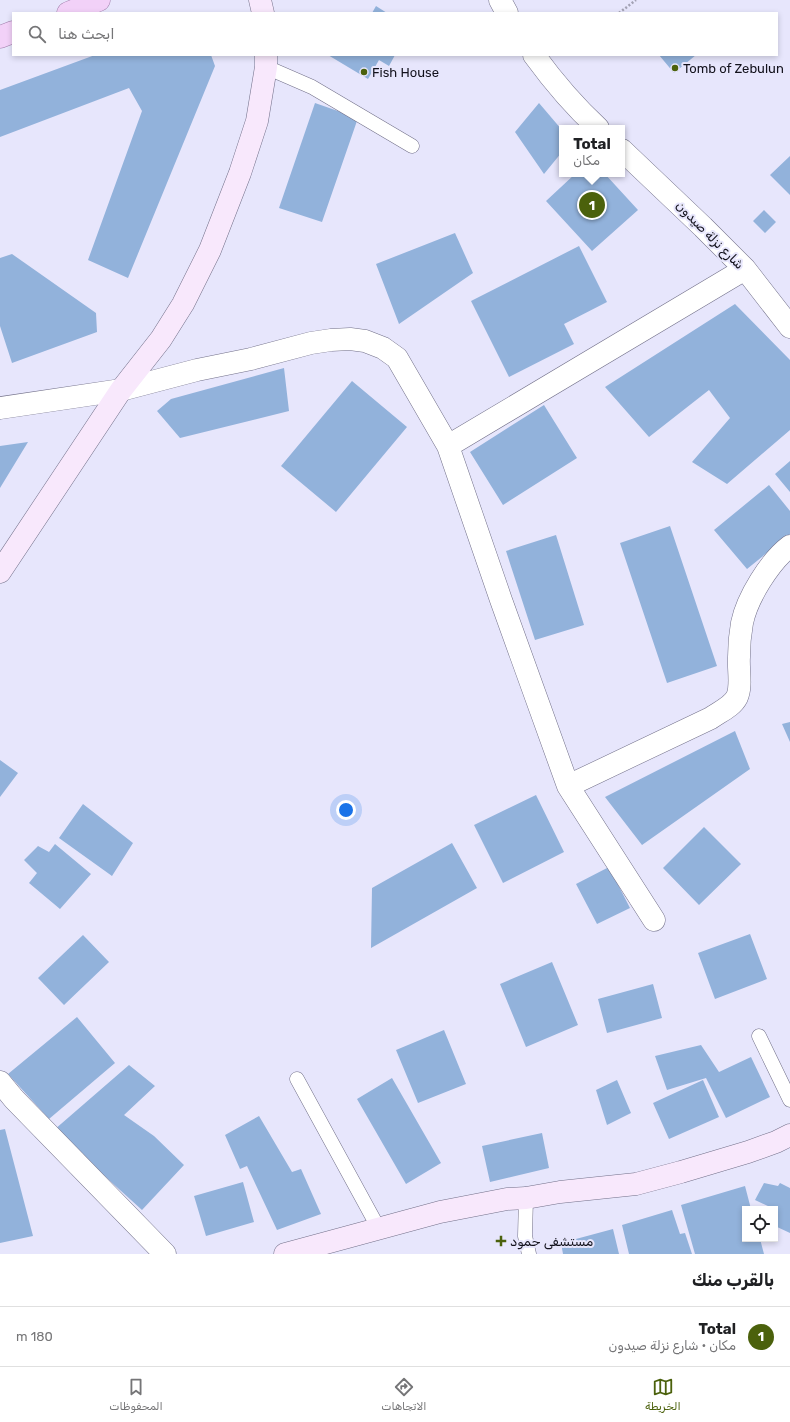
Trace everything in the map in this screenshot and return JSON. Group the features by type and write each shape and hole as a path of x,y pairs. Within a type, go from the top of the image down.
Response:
{"main road":[{"path":"70,12 99,0"},
{"path":"0,37 12,32"}],"street":[{"path":"260,0 263,12"},
{"path":"500,0 506,12"},
{"path":"535,56 586,117 595,125"},
{"path":"0,572 121,390 162,339 183,304 210,250 240,173 257,121 266,61"},
{"name":"شارع نزلة صيدون","path":"625,153 703,227 745,270 790,327"},
{"path":"448,446 745,270"},
{"path":"0,408 121,390 197,370 251,359 311,343 331,340 350,339 365,341 383,348 397,358 448,446 501,600 568,786 654,920"},
{"path":"568,786 710,718 737,698 739,691 738,658 742,623 749,603 772,563 790,546"},
{"path":"0,1082 14,1100 165,1254"},
{"path":"285,1254 440,1212 507,1199 526,1198 560,1192 636,1184 748,1152 776,1142 790,1135"}],"lane":[{"path":"266,61 412,146"},
{"path":"759,1036 790,1100"},
{"path":"297,1080 379,1229"},
{"path":"526,1198 525,1236 529,1254"}],"path":[{"path":"620,12 636,0"}],"building":[{"path":"376,6 385,12 373,12"},
{"path":"92,56 211,56 215,66 128,278 88,260 142,111 129,88 0,137 0,90"},
{"name":"Fish House","path":"330,56 394,56 389,66 379,60 368,79"},
{"name":"Tomb of Zebulun","path":"660,56 695,56 674,73"},
{"path":"315,103 358,118 322,222 279,208"},
{"path":"539,103 559,126 559,156 544,174 515,132"},
{"path":"790,156 790,195 770,175"},
{"path":"572,177 608,177 638,210 592,251 546,201"},
{"path":"764,210 776,222 765,233 753,221"},
{"path":"455,233 473,273 399,324 376,264"},
{"path":"579,246 607,302 564,324 574,344 509,377 471,301"},
{"path":"12,254 96,313 97,332 12,363 0,326 0,258"},
{"path":"735,304 790,360 790,430 727,484 692,462 730,418 709,390 649,437 605,387"},
{"path":"284,368 289,411 180,438 157,411 171,399"},
{"path":"352,381 407,427 336,512 281,466"},
{"path":"544,405 577,458 503,505 470,452"},
{"path":"28,442 0,488 0,446"},
{"path":"790,461 790,492 775,474"},
{"path":"769,485 790,511 790,534 747,569 714,530"},
{"path":"670,526 717,666 667,683 620,543"},
{"path":"556,535 584,625 535,640 506,551"},
{"path":"790,722 790,742 782,724"},
{"path":"735,731 750,769 642,845 605,797"},
{"path":"0,760 18,773 0,797"},
{"path":"536,795 564,852 503,883 474,825"},
{"path":"83,804 133,843 112,876 59,838"},
{"path":"704,827 741,864 699,905 663,868"},
{"path":"452,843 477,888 371,948 372,888"},
{"path":"55,844 91,874 60,909 29,883 37,873 24,860 38,846 49,852"},
{"path":"609,867 630,908 597,924 576,884"},
{"path":"750,934 767,979 715,999 698,953"},
{"path":"83,935 109,962 64,1005 38,978"},
{"path":"552,962 578,1025 526,1047 500,984"},
{"path":"653,984 662,1018 607,1033 598,999"},
{"path":"77,1017 115,1063 49,1119 8,1074"},
{"path":"444,1030 466,1084 418,1103 396,1050"},
{"path":"701,1045 719,1072 751,1057 770,1097 726,1118 706,1078 667,1090 655,1056"},
{"path":"129,1065 155,1086 124,1115 154,1136 184,1165 142,1210 54,1130"},
{"path":"392,1078 441,1163 406,1184 357,1099"},
{"path":"617,1080 631,1113 607,1125 596,1090"},
{"path":"703,1080 719,1117 669,1139 653,1103"},
{"path":"259,1116 292,1172 301,1169 321,1214 277,1230 247,1166 240,1169 225,1135"},
{"path":"5,1129 33,1236 0,1243 0,1130"},
{"path":"542,1133 549,1168 490,1182 482,1146"},
{"path":"243,1182 254,1222 206,1236 194,1196"},
{"path":"764,1183 778,1186 780,1183 790,1188 790,1233 778,1227 778,1206 768,1206 755,1200"},
{"path":"745,1186 750,1206 742,1206 742,1242 761,1242 764,1254 695,1254 681,1205"},
{"path":"672,1210 680,1234 685,1233 692,1254 629,1254 622,1225"},
{"path":"613,1229 619,1254 563,1254 561,1243"}],"place":[{"name":"Tomb of Zebulun","path":"675,68"},
{"name":"Fish House","path":"364,72"},
{"name":"Total","path":"592,205"},
{"name":"مستشفى حمود","path":"501,1241"}]}
